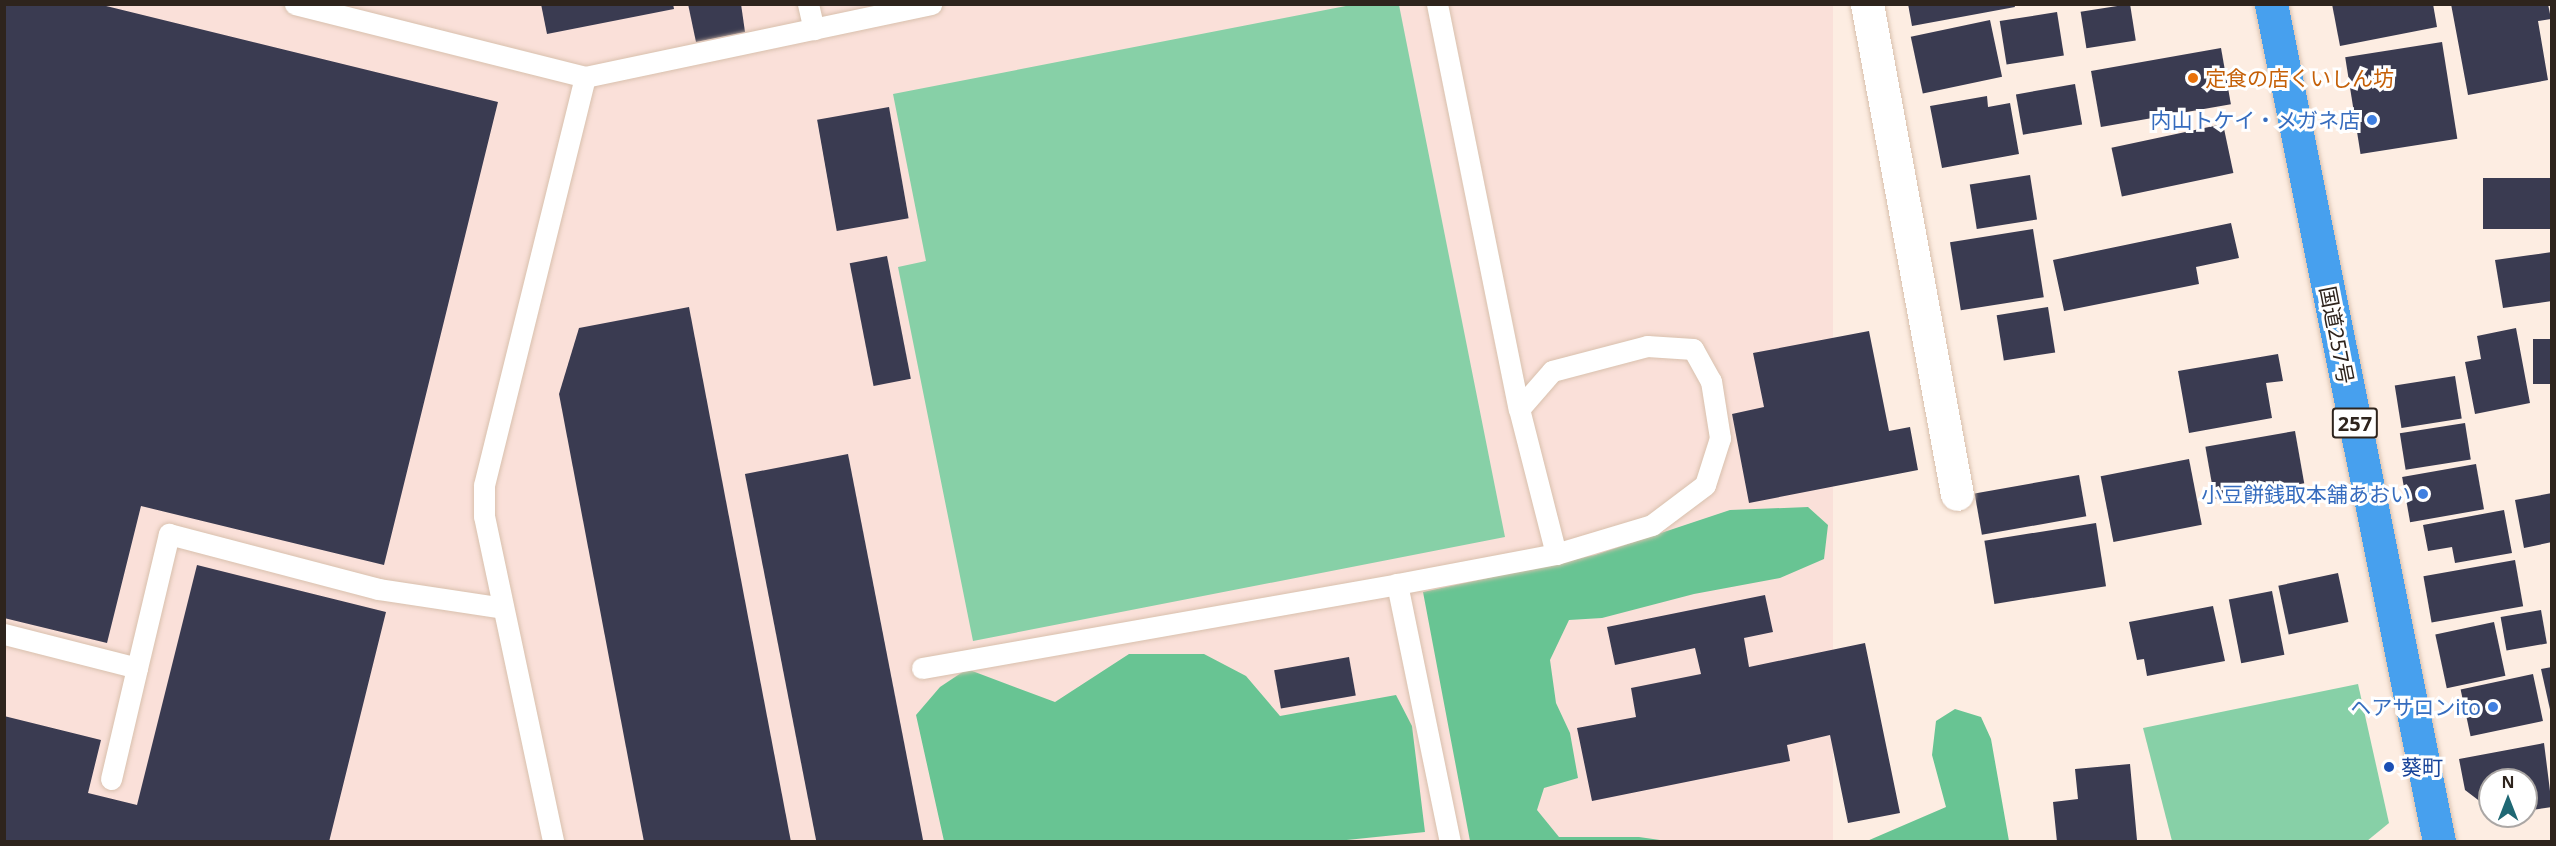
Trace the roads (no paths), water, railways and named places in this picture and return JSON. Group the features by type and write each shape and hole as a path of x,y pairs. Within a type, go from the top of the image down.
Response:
{"highway":[{"name":"国道257号","path":"2271,4 2439,842"}],"street":[{"path":"1867,4 1957,494"}],"lane":[{"path":"295,4 585,77 932,4"},
{"path":"808,4 814,29"},
{"path":"1437,4 1519,409 1556,554"},
{"path":"553,842 484,516 484,485 585,77"},
{"path":"922,668 1556,554 1652,525 1705,485 1720,438 1711,381 1693,349 1647,346 1552,371 1519,409"},
{"path":"111,779 169,534 378,589 503,608"},
{"path":"1397,584 1450,842"},
{"path":"4,634 137,668"}],"place":[{"name":"定食の店くいしん坊","path":"2193,78"},
{"name":"内山トケイ・メガネ店","path":"2372,120"},
{"name":"小豆餅銭取本舗あおい","path":"2423,494"},
{"name":"ヘアサロンito","path":"2493,707"},
{"name":"葵町","path":"2389,767"}]}
